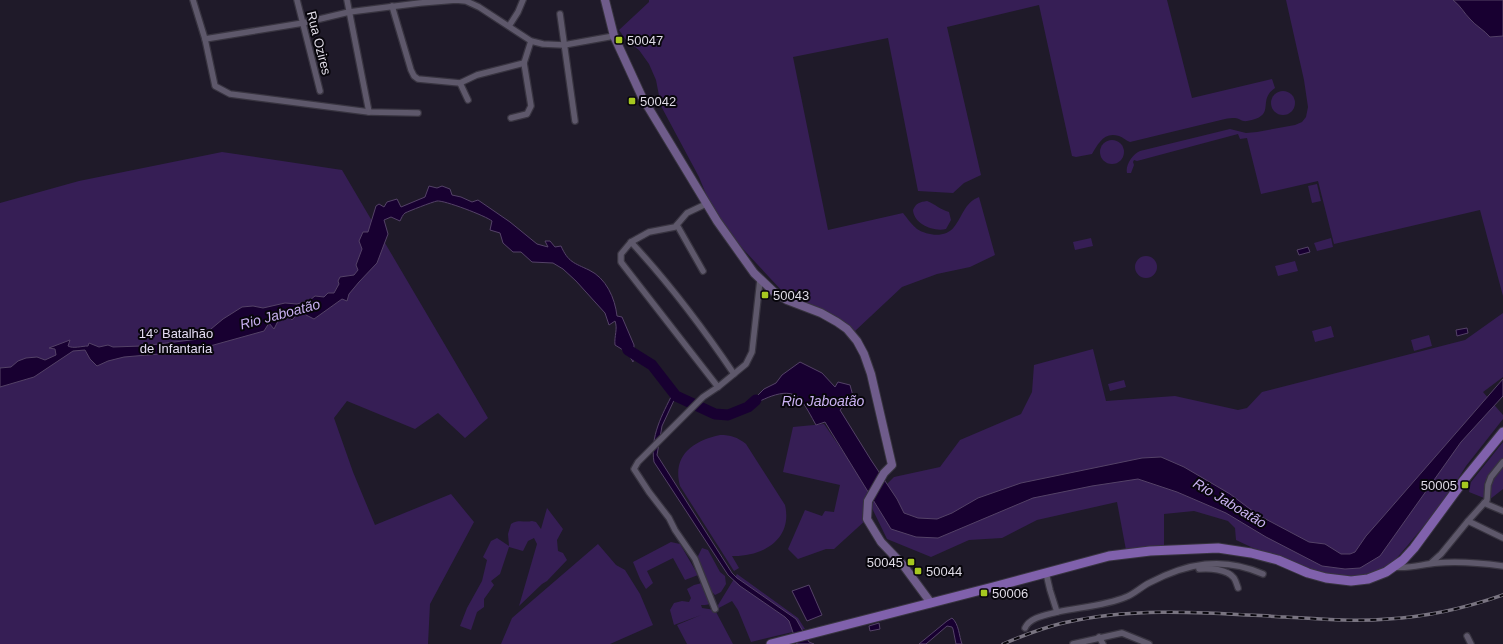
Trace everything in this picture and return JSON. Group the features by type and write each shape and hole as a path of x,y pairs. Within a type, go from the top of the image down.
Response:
{"main road":[{"path":"771,644 1109,556 1150,551 1218,548 1251,553 1278,560 1320,576 1351,581 1375,577 1386,572 1403,560 1414,548 1464,480 1503,432"}],"street":[{"path":"193,0 206,39 215,86 230,94 370,112 418,113"},
{"name":"Rua Ozires","path":"297,0 320,91"},
{"path":"347,0 370,112"},
{"path":"509,26 518,12 523,0"},
{"path":"605,0 614,36 642,97 706,204 760,280 774,292 787,300 821,313 837,322 847,329 857,341 864,354 871,374 892,465 884,474 868,501 867,519 881,542 903,565 931,603"},
{"path":"206,39 303,23 349,12 441,1 466,1 479,7 531,41 543,44 564,45 614,36"},
{"path":"392,6 411,70 414,76 418,79 460,83 477,75 524,62"},
{"path":"560,14 575,121"},
{"path":"511,118 527,114 531,106 524,62 531,41"},
{"path":"460,83 468,100"},
{"path":"706,204 687,214 677,225 665,230 649,232 631,242 621,254 621,262 718,387"},
{"path":"677,225 703,271"},
{"path":"631,242 664,279 718,350 734,374"},
{"path":"715,609 694,559 669,518 635,473 634,469 645,454 703,396 718,387 746,364 752,352 760,280"},
{"path":"1431,563 1441,554 1484,503 1487,498 1487,487 1491,477 1503,462"},
{"path":"1484,503 1503,511"},
{"path":"1468,521 1503,538"},
{"path":"1393,567 1409,567 1431,563 1466,562 1503,566"},
{"path":"1025,628 1027,624 1034,620 1058,612 1125,598 1150,583 1171,573 1199,565 1233,564 1247,567 1263,574"},
{"path":"1180,570 1218,570 1233,577 1238,588"},
{"path":"1046,573 1058,612"},
{"path":"1073,644 1122,633 1149,644"},
{"path":"1467,636 1471,644"},
{"path":"1099,637 1103,644"}],"green space":[{"path":"649,0 1167,0 1192,98 1272,79 1275,88 1267,98 1262,116 1256,119 1245,121 1236,118 1227,118 1130,142 1119,136 1109,135 1102,139 1092,154 1076,157 1072,156 1039,5 947,27 981,175 964,183 953,193 918,191 888,38 793,57 828,230 903,213 917,229 931,234 942,234 951,231 967,206 979,197 995,255 970,267 937,274 902,287 855,331 823,312 783,292 717,221 699,177 661,106 656,80 649,64 639,50 626,40 619,30 649,2"},
{"path":"1286,0 1503,0 1503,296 1480,210 1334,244 1318,181 1261,194 1247,138 1240,139 1238,134 1137,161 1134,160 1131,173 1127,173 1127,167 1130,160 1140,151 1230,129 1246,133 1257,132 1295,125 1302,122 1306,117 1308,107 1304,80"},
{"path":"1283,91 1291,95 1295,103 1291,111 1283,115 1275,111 1271,103 1275,95"},
{"path":"1112,140 1120,144 1124,152 1120,160 1112,164 1104,160 1100,152 1104,144"},
{"name":"14° Batalhão de Infantaria","path":"222,152 342,170 488,418 465,438 438,413 415,429 347,401 334,418 353,472 375,525 451,494 474,522 430,604 428,644 0,644 0,203 79,181"},
{"path":"1317,184 1321,201 1312,203 1308,186"},
{"path":"927,201 949,212 951,220 946,229 941,230 925,226 920,223 914,215 913,210 915,206 918,203"},
{"path":"1091,238 1093,246 1075,250 1073,242"},
{"path":"1331,238 1333,247 1317,251 1314,243"},
{"path":"1146,256 1154,259 1157,267 1154,275 1146,278 1138,275 1135,267 1138,259"},
{"path":"1295,261 1298,271 1278,276 1275,266"},
{"path":"1503,313 1503,377 1483,392 1503,415 1503,419 1466,466 1443,503 1408,545 1389,567 1372,575 1350,578 1309,570 1266,554 1236,540 1235,528 1228,521 1194,511 1164,514 1164,547 1126,550 1117,502 1037,520 1002,538 969,540 931,557 887,539 869,502 894,477 940,467 960,440 1021,414 1032,392 1034,365 1093,349 1106,401 1175,396 1238,410 1247,408 1262,392 1465,340"},
{"path":"1331,326 1334,337 1315,342 1312,331"},
{"path":"1429,335 1432,346 1414,351 1411,340"},
{"path":"1124,380 1126,387 1110,391 1108,384"},
{"path":"824,424 866,485 870,497 867,519 834,549 826,549 798,559 788,549 805,510 822,516 825,511 834,512 840,485 783,472 793,427"},
{"path":"720,435 734,437 746,444 785,505 786,517 780,536 773,544 765,549 754,553 732,556 739,568 734,571 680,486 678,475 679,466 686,452 701,441"},
{"path":"1503,442 1503,489 1489,500 1469,492 1471,482"},
{"path":"547,508 563,529 557,540 558,551 563,553 567,560 547,581 519,606 537,544 534,538 528,541 523,551 509,547 500,574 491,581 494,585 484,599 484,607 477,612 471,630 460,626 467,608 482,581 487,560 483,557 491,541 497,538 509,546 508,534 511,524 517,522 536,522 541,529"},
{"path":"671,542 680,544 698,575 685,580 673,558 647,571 653,583 646,589 633,562"},
{"path":"598,544 616,565 625,570 640,594 653,625 610,644 501,644 512,618"},
{"path":"702,548 708,550 720,572 725,576 726,584 721,592 715,595 712,592 715,600 712,603 701,605 702,608 715,610 733,644 687,644 677,625 701,615 674,625 670,610 674,603 682,601 689,602 691,598 687,589 702,583 711,590 697,558"},
{"path":"737,574 798,618 805,629 751,642 738,610 732,601 715,610"}],"water":[{"path":"1453,0 1503,0 1503,36 1490,37 1468,17"},
{"path":"429,186 437,188 442,186 450,189 452,195 472,202 478,200 510,222 537,244 548,247 545,241 550,241 555,247 561,246 566,256 575,264 589,270 600,278 609,289 617,316 622,317 634,345 633,362 628,353 615,345 615,321 609,325 605,313 563,269 553,263 532,262 521,252 513,252 503,243 500,233 490,230 492,221 465,209 437,201 405,213 400,221 391,217 384,220 388,234 377,263 349,294 347,301 342,299 314,319 306,315 301,310 292,320 285,313 280,317 274,329 269,323 264,331 210,346 159,354 124,357 108,361 97,366 90,359 85,350 73,351 34,377 0,387 0,368 11,367 18,361 26,358 37,357 45,360 56,355 55,349 49,348 70,340 68,346 70,347 88,346 89,343 99,347 108,345 113,347 142,346 199,339 223,319 242,307 253,306 263,308 285,303 297,304 310,300 315,296 324,297 328,293 334,293 339,284 338,281 340,277 354,275 358,270 356,265 362,249 359,241 363,232 368,232 376,206 379,204 384,207 387,202 397,199 401,207 425,197"},
{"path":"1308,247 1310,252 1299,255 1297,250"},
{"path":"1467,328 1468,333 1457,336 1456,330"},
{"name":"Rio Jaboatão","path":"800,362 822,373 835,387 838,382 850,385 853,396 840,410 897,499 904,513 918,518 937,519 952,513 978,498 1021,483 1142,458 1161,457 1184,467 1230,494 1258,515 1309,542 1325,544 1341,554 1350,554 1355,552 1366,536 1503,379 1503,396 1461,442 1380,556 1360,568 1345,569 1322,566 1266,537 1226,513 1177,492 1138,479 1092,486 1033,498 938,538 916,537 891,529 825,422 816,425 799,398 793,394 779,394 764,399 744,409 764,389 776,383 782,375"},
{"path":"673,393 676,396 662,426 657,455 732,573 796,619 809,642 814,644 797,644 789,621 785,617 740,586 728,575 654,462 653,452 655,435"},
{"path":"809,585 822,615 807,621 792,591"},
{"path":"952,618 957,627 962,644 956,644 952,627 947,626 926,644 919,644 947,621"},
{"path":"879,623 880,629 870,631 869,626"}],"waterway":[{"name":"Rio Jaboatão","path":"625,342 628,350 652,365 676,396 715,414 728,415 748,407 756,400"}],"railway":[{"path":"1003,644 1032,632 1055,625 1118,614 1174,612 1336,620 1375,620 1432,614 1461,608 1503,595"}],"place":[{"name":"50047","path":"619,40"},
{"name":"50042","path":"632,101"},
{"name":"50043","path":"765,295"},
{"name":"50005","path":"1465,485"},
{"name":"50045","path":"911,562"},
{"name":"50044","path":"918,571"},
{"name":"50006","path":"984,593"}]}
